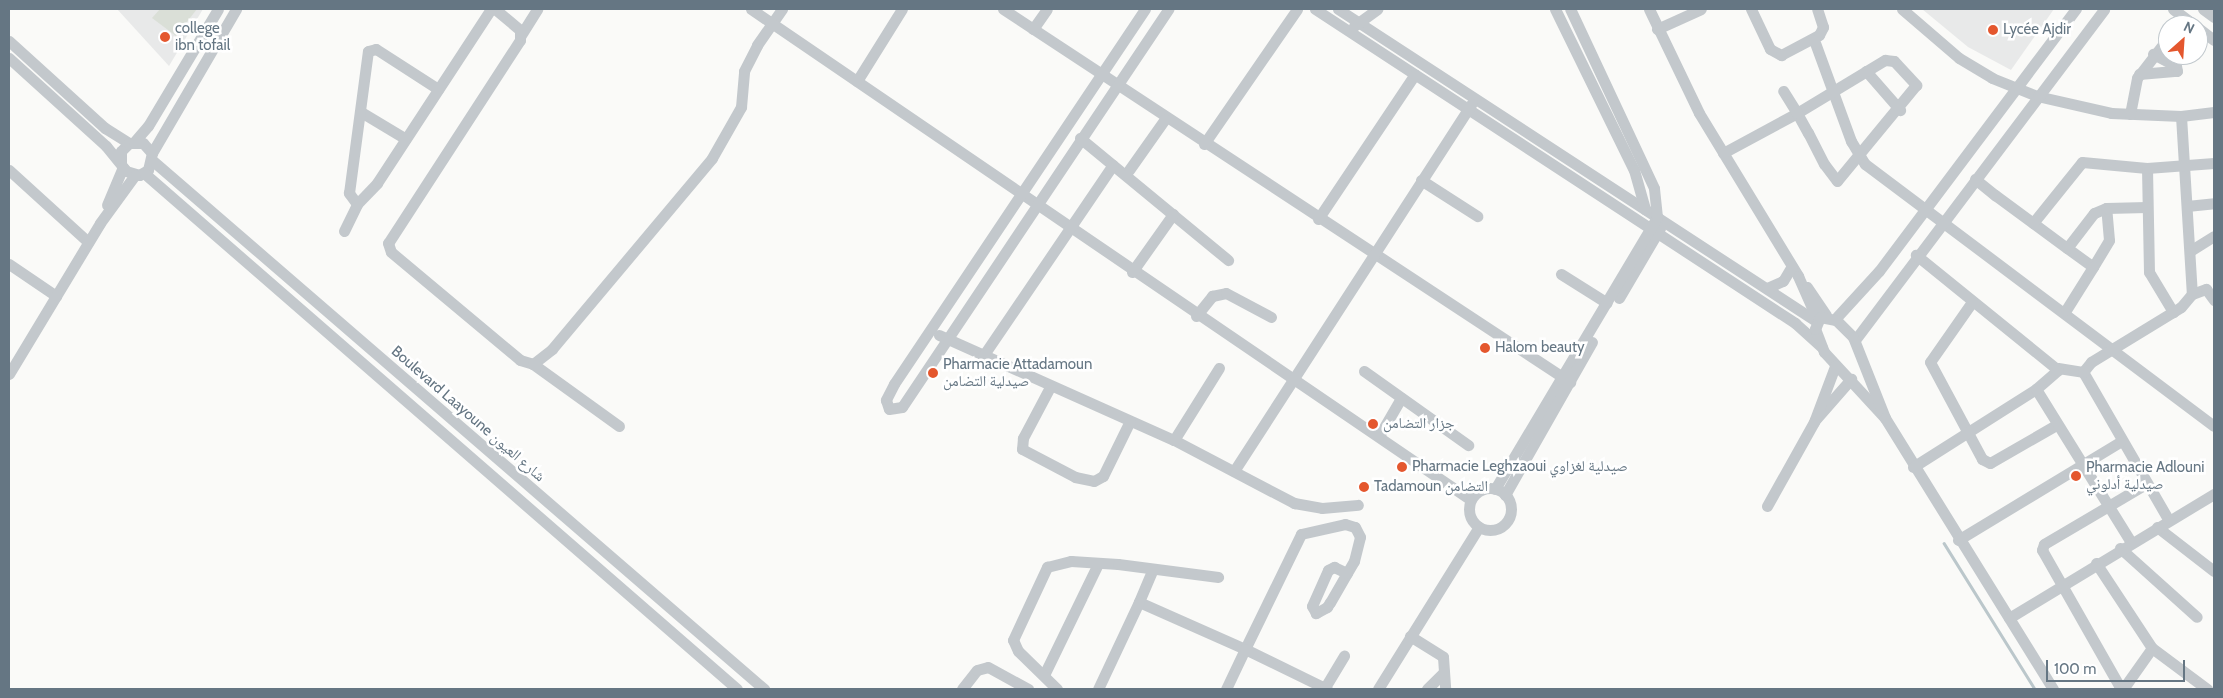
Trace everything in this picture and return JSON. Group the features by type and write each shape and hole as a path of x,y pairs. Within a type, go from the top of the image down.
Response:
{"street":[{"path":"100,223 122,165 121,151 148,126 218,9"},
{"path":"9,374 100,223 153,157 236,9"},
{"path":"344,231 357,204 406,139 491,9"},
{"path":"495,9 521,35"},
{"path":"536,9 388,243 391,252 497,341 533,364 619,426"},
{"path":"751,9 934,130 1021,196 1070,230 1196,316 1379,436 1471,500"},
{"path":"533,364 552,349 712,158 741,107 744,71 782,9"},
{"path":"857,80 902,9"},
{"path":"1003,9 1165,119 1566,380"},
{"path":"1033,29 1048,9"},
{"path":"1145,9 990,244 889,392 886,404 893,411 902,407 945,338 1114,85 1168,9"},
{"path":"1204,144 1297,9"},
{"path":"1316,9 1795,323 1822,347 1835,366 1852,380 1886,418"},
{"path":"1338,9 1660,220 1767,288 1824,319 1855,340 1865,371 1886,418 1913,467 1958,540 2010,618 2052,689"},
{"path":"1348,30 1377,9"},
{"path":"1555,9 1634,170 1645,209"},
{"path":"1566,380 1607,303 1660,220 1654,188 1570,9"},
{"path":"1649,9 1657,29 1723,153 1824,319 1822,347"},
{"path":"1657,29 1701,9"},
{"path":"1751,9 1774,52 1781,54 1814,40 1823,27 1817,9"},
{"path":"1902,9 1959,58 2016,89 2037,96 2090,110 2130,114 2181,116 2214,112"},
{"path":"1824,319 1863,291 2076,9"},
{"path":"1855,340 1916,255 1946,220 2104,9"},
{"path":"2203,9 2214,17"},
{"path":"1814,40 1860,157 1886,182 1946,220 2066,310 2214,426"},
{"path":"9,41 105,128 132,142 147,145 153,157"},
{"path":"357,204 349,193 371,48 438,89"},
{"path":"2130,114 2139,74 2158,49"},
{"path":"2139,74 2177,71 2176,66 2153,54"},
{"path":"9,58 122,165 139,174"},
{"path":"1723,153 1796,114 1866,71 1890,59 1913,79 1916,88 1844,177 1835,180 1796,114 1783,91"},
{"path":"1866,71 1900,110"},
{"path":"1318,219 1415,74"},
{"path":"1234,471 1292,378 1475,98"},
{"path":"361,112 406,139"},
{"path":"2181,116 2192,294"},
{"path":"1129,170 1165,119"},
{"path":"1080,138 1228,260"},
{"name":"Boulevard Laayoune شارع العيون","path":"153,157 764,689"},
{"path":"2033,222 2082,162 2147,168 2214,163"},
{"path":"984,356 1113,165"},
{"path":"2147,168 2149,272 2173,312"},
{"path":"9,170 88,242"},
{"name":"Boulevard Laayoune شارع العيون","path":"139,174 737,689"},
{"path":"1975,179 2093,267"},
{"path":"1421,180 1477,216"},
{"path":"2187,206 2214,203"},
{"path":"2067,248 2094,214 2106,208 2147,207"},
{"path":"2066,310 2109,240 2106,208"},
{"path":"1132,272 1173,214"},
{"path":"1500,492 1653,231"},
{"path":"2190,251 2214,236"},
{"path":"990,244 1002,253"},
{"path":"1916,255 1972,302 2058,368 2082,372"},
{"path":"9,264 56,296"},
{"path":"1767,288 1783,281 1795,271"},
{"path":"1561,274 1607,303"},
{"path":"2082,372 2091,362 2173,312 2192,294 2210,287 2214,300"},
{"path":"1196,316 1212,296 1226,293 1271,317"},
{"path":"1972,302 1930,362 1966,433 1987,464 2056,425"},
{"path":"931,330 1050,387 1174,440 1294,503 1322,508 1358,505"},
{"path":"1767,506 1814,422 1835,366"},
{"path":"1174,440 1219,368"},
{"path":"1913,467 2036,389 2058,368"},
{"path":"1364,371 1468,445"},
{"path":"1814,422 1852,380 1865,371"},
{"path":"2082,372 2120,442 2168,519"},
{"path":"1050,387 1023,438 1022,449 1075,477 1094,482 1103,476 1130,421"},
{"path":"2036,389 2080,465 2130,542"},
{"path":"1379,436 1401,398"},
{"path":"1958,540 2120,442"},
{"path":"2146,484 2042,546 2061,586 2126,688 2152,648"},
{"path":"1480,491 1500,492 1512,510 1504,526 1496,530 1479,527 1470,517 1471,500 1480,491"},
{"path":"2010,618 2120,548 2214,494"},
{"path":"1226,689 1301,534 1336,525 1355,527 1361,544 1347,573"},
{"path":"1378,689 1479,527"},
{"path":"2157,527 2214,571"},
{"path":"2120,548 2197,617"},
{"path":"1057,689 1018,651 1014,640 1037,585 1053,563 1098,564 1218,577"},
{"path":"2096,563 2152,648 2207,689"},
{"path":"1044,675 1098,564"},
{"path":"1098,689 1152,571"},
{"path":"1139,602 1245,649 1325,689 1344,656"},
{"path":"1410,636 1443,657 1445,689"},
{"path":"962,689 977,670 988,667 1028,689"},
{"path":"1427,689 1444,672"}],"shaded area":[{"name":"college ibn tofail","path":"117,9 203,9 169,66"},
{"path":"160,9 197,9 176,36 152,18"},
{"name":"Lycée Ajdir","path":"1922,9 2054,9 2011,70 1968,47"}],"waterway":[{"path":"1944,543 2035,689"}],"place":[{"name":"Lycée Ajdir","path":"1993,30"},
{"name":"college ibn tofail","path":"165,37"},
{"name":"Halom beauty","path":"1485,348"},
{"name":"Pharmacie Attadamoun صيدلية التضامن","path":"933,373"},
{"name":"جزار التضامن","path":"1373,424"},
{"name":"Pharmacie Leghzaoui صيدلية لغزاوي","path":"1402,467"},
{"name":"Pharmacie Adlouni صيدلية أدلوني","path":"2076,476"},
{"name":"Tadamoun التضامن","path":"1364,487"}]}
